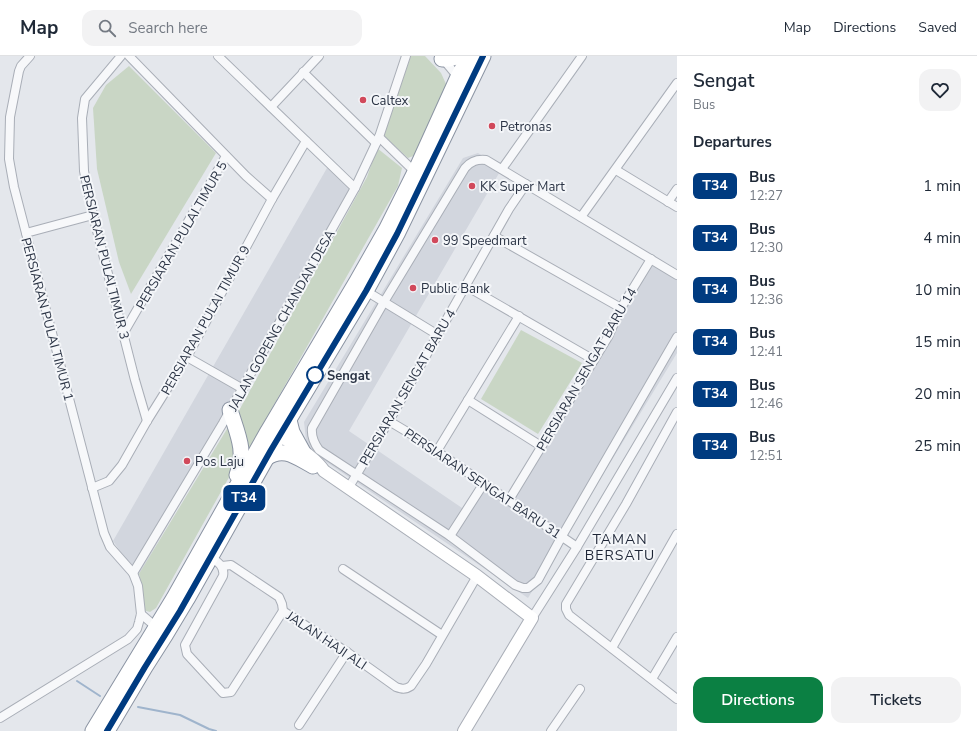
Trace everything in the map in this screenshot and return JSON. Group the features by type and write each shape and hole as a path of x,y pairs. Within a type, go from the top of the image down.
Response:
{"highway":[{"path":"441,57 449,59 459,56"},
{"path":"93,731 156,627 268,431 319,348 386,230 415,172 469,56"},
{"path":"107,731 187,600 217,562 277,437 289,420 366,291 400,227 483,56"},
{"path":"458,77 475,72"},
{"path":"458,77 464,94"},
{"path":"230,499 245,483 266,445 277,437 279,424 309,370 319,348"},
{"path":"230,410 242,459 241,466 231,491 230,499"},
{"path":"289,420 292,432 303,452"},
{"path":"266,458 273,454 282,452 319,468"},
{"path":"156,627 168,624 181,604 187,600"},
{"path":"145,667 146,658 154,646 156,627"}],"street":[{"name":"PERSIARAN PULAI TIMUR 1","path":"30,56 21,66 19,71 10,117 10,158 14,188 106,540 115,554 133,573"},
{"name":"PERSIARAN PULAI TIMUR 3","path":"120,56 85,99 82,118 84,171 93,215 147,421"},
{"path":"129,56 226,156 272,199"},
{"path":"218,56 355,188"},
{"path":"271,107 318,56"},
{"name":"JALAN GOPENG CHANDAN DESA","path":"133,573 193,475 243,389 355,188 378,140 406,56"},
{"path":"502,169 582,56"},
{"path":"441,57 458,77"},
{"path":"303,72 415,172"},
{"path":"581,217 677,83"},
{"name":"PERSIARAN PULAI TIMUR 9","path":"92,488 109,481 115,476 126,459 147,421 187,357 272,199 306,141"},
{"name":"PERSIARAN PULAI TIMUR 5","path":"123,334 226,156"},
{"path":"676,271 651,259 486,160 476,160 470,163 384,302 312,428 314,443 319,450 450,536 515,585 522,588 528,588 538,580 677,337"},
{"path":"616,170 677,207"},
{"name":"PERSIARAN SENGAT BARU 4","path":"349,487 389,421 494,236 526,184"},
{"path":"668,202 677,189"},
{"path":"26,233 93,215"},
{"path":"494,236 621,308"},
{"name":"PERSIARAN SENGAT BARU 14","path":"509,500 608,337 621,308 651,259"},
{"path":"466,286 594,360"},
{"path":"366,291 438,335"},
{"path":"437,452 519,316"},
{"path":"187,357 243,389"},
{"path":"464,731 676,384"},
{"path":"468,400 542,446"},
{"path":"677,412 626,504 566,604 568,615 677,699"},
{"name":"PERSIARAN SENGAT BARU 31","path":"389,421 484,483 577,547"},
{"path":"277,437 303,452 321,466 319,468"},
{"path":"277,437 319,468 349,487 477,576 532,618"},
{"path":"450,536 484,483"},
{"path":"612,648 677,534"},
{"path":"217,562 231,565 279,597 283,611"},
{"name":"JALAN HAJI ALI","path":"217,562 224,571 223,576 185,645 185,649 187,654 224,692 228,693 231,692 283,611 347,652 396,687 402,689 407,688 411,686 426,664 477,576"},
{"path":"343,569 442,635"},
{"path":"0,718 128,639 136,629 141,614 138,586 133,573"},
{"path":"141,614 156,627"},
{"path":"652,679 677,637"},
{"path":"299,725 347,652"},
{"path":"551,731 580,689"}],"shaded area":[{"path":"478,153 502,168 349,431 465,510 484,483 507,499 651,258 677,273 677,353 528,598 307,449 304,422 463,158"},
{"path":"331,161 358,192 138,577 113,541"}],"green space":[{"path":"411,56 425,56 441,73 446,84 418,154 408,158 383,135"},
{"path":"129,66 216,153 131,294 119,262 97,169 93,108 106,85"},
{"path":"377,148 402,168 398,186 246,454 236,416 367,177"},
{"path":"521,330 582,363 538,434 481,399"},
{"path":"230,424 237,463 156,608 150,612 143,610 143,590 139,574"}],"waterway":[{"path":"77,681 100,696"},
{"path":"138,707 180,715 216,731"}],"bus line":[{"name":"T34","path":"107,731 180,611 271,450 366,291 397,234 483,56"}],"place":[{"name":"Caltex","path":"363,100"},
{"name":"Petronas","path":"492,126"},
{"name":"KK Super Mart","path":"472,186"},
{"name":"99 Speedmart","path":"435,240"},
{"name":"Public Bank","path":"413,288"},
{"name":"Sengat","path":"315,375"},
{"name":"Pos Laju","path":"187,461"}],"district":[{"name":"TAMAN BERSATU","path":"620,548"}]}
